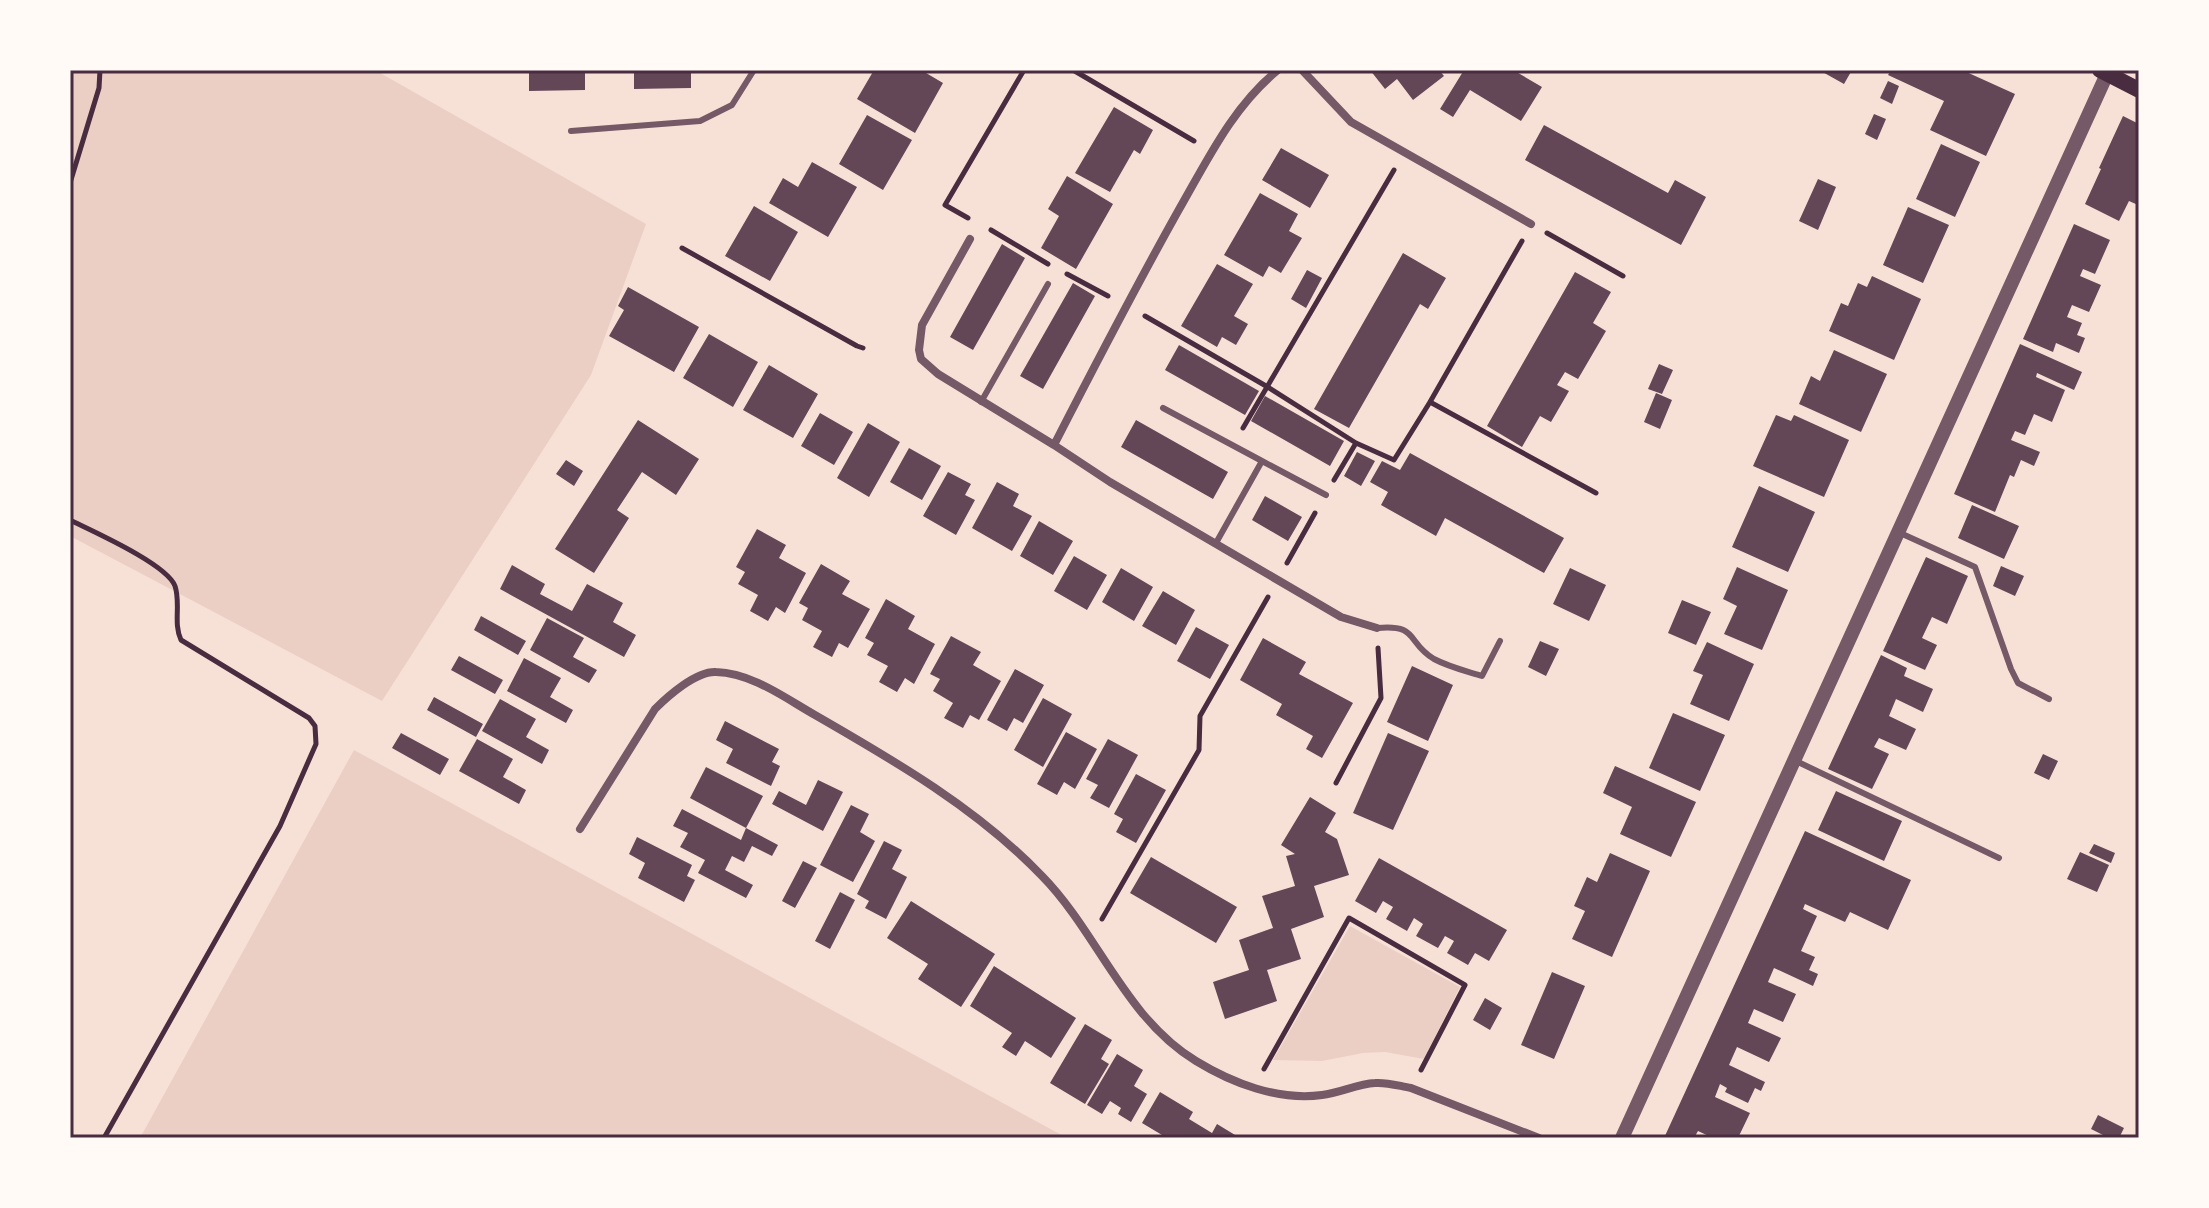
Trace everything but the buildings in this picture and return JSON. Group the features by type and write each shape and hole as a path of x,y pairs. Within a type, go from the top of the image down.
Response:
{"main road":[{"path":"2106,71 2139,90"}],"street":[{"path":"1054,445 1125,305 1212,152 1255,90 1278,70"},
{"path":"1302,70 1351,122 1531,224"},
{"path":"1622,1138 2106,71"},
{"path":"970,239 922,325 919,350 921,359 929,367 1110,482 1277,581 1341,617 1377,628"},
{"path":"580,829 655,709 671,693 713,671 734,675 762,685 893,760 1016,850 1062,899 1150,1023 1170,1044 1215,1072 1272,1093 1296,1096 1322,1095 1373,1083 1411,1088 1539,1138"}],"lane":[{"path":"571,131 700,121 732,105 754,70"},
{"path":"981,402 1048,284"},
{"path":"1163,408 1326,495"},
{"path":"1216,543 1262,461"},
{"path":"1898,532 1975,567 2018,683 2049,699"},
{"path":"1377,628 1395,626 1404,629 1436,660 1482,676 1500,641"},
{"path":"1794,760 1999,858"}],"path":[{"path":"70,183 99,88 100,70"},
{"path":"1073,70 1212,152"},
{"path":"1233,446 1404,152"},
{"path":"1596,493 1430,402 1531,224 1623,276"},
{"path":"682,248 863,348"},
{"path":"1090,940 1199,750 1200,716 1356,443"},
{"path":"70,520 135,552 173,580 178,595 176,630 181,640 309,718 315,726 316,744 280,826 104,1138"},
{"path":"1336,783 1381,698 1377,628"},
{"path":"1254,1087 1349,918 1465,985 1411,1088"}],"shaded area":[{"path":"70,70 375,70 646,224 591,375 382,701 70,536"},
{"path":"354,750 1067,1138 140,1138"},
{"path":"1350,926 1460,987 1424,1059 1385,1052 1322,1061 1273,1060"}]}
